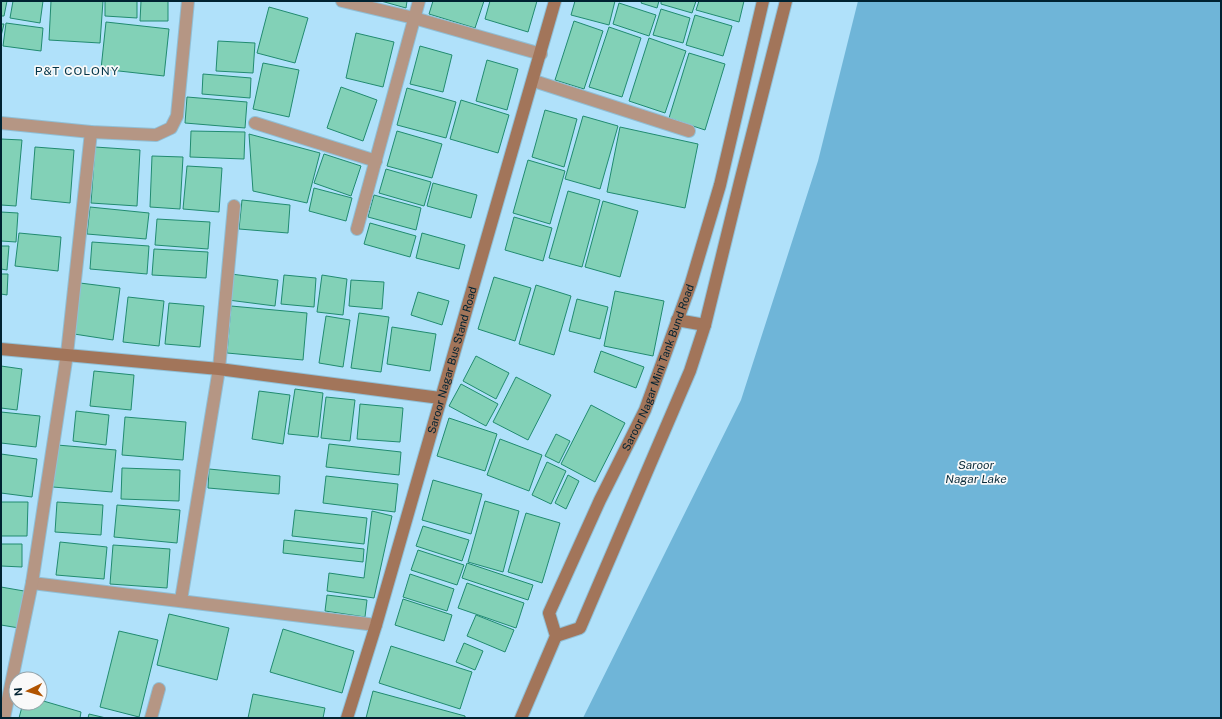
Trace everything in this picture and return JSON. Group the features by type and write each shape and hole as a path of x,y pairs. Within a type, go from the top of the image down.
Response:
{"main road":[{"name":"Saroor Nagar Bus Stand Road","path":"347,718 376,625 440,398 534,81 555,1"},
{"name":"Saroor Nagar Mini Tank Bund Road","path":"556,636 549,613 600,500 645,410 691,284 720,185 763,1"},
{"path":"521,718 556,636 580,628 690,371 705,326 786,1"},
{"path":"744,84 763,90"},
{"path":"677,320 705,326"},
{"path":"1,349 219,369 440,398"}],"street":[{"path":"1,123 91,132 156,135 172,128 177,116 188,1"},
{"path":"342,1 414,18 541,54"},
{"path":"357,229 419,1"},
{"path":"534,81 689,131"},
{"path":"255,123 376,161"},
{"path":"4,718 32,583 67,354 91,132"},
{"path":"181,600 219,369 234,206"},
{"path":"32,583 376,625"},
{"path":"151,718 159,689"}],"water":[{"name":"Saroor Nagar Lake","path":"858,1 1221,1 1221,718 583,718 741,400 818,161"}],"building":[{"path":"1,1 7,1 4,16 1,16"},
{"path":"13,1 43,1 40,23 10,18"},
{"path":"51,1 103,1 100,43 49,40"},
{"path":"105,1 137,1 137,18 105,16"},
{"path":"141,1 168,1 168,21 140,21"},
{"path":"381,1 407,1 406,8"},
{"path":"433,1 484,1 475,28 429,14"},
{"path":"490,1 537,1 528,32 485,19"},
{"path":"575,1 615,1 609,25 571,15"},
{"path":"642,1 659,1 657,8 641,3"},
{"path":"661,1 696,1 692,13 661,4"},
{"path":"699,1 744,1 739,22 696,10"},
{"path":"619,3 656,15 649,36 613,24"},
{"path":"269,7 308,18 295,63 257,53"},
{"path":"661,9 690,18 683,43 653,35"},
{"path":"695,15 732,26 723,56 686,45"},
{"path":"574,21 603,31 584,89 555,80"},
{"path":"106,22 169,29 164,76 101,69"},
{"path":"6,23 43,28 41,51 3,46"},
{"path":"1,24 4,24 1,36"},
{"path":"609,27 641,38 622,97 589,87"},
{"path":"356,33 394,42 383,87 346,78"},
{"path":"649,38 686,51 665,113 629,101"},
{"path":"218,41 255,43 253,73 216,71"},
{"path":"420,46 452,55 443,92 410,84"},
{"path":"689,53 725,64 705,130 669,118"},
{"path":"487,60 518,69 507,110 476,101"},
{"path":"263,63 299,70 289,117 253,109"},
{"path":"203,74 251,78 250,98 202,94"},
{"path":"341,87 377,100 363,141 327,128"},
{"path":"407,88 456,102 446,138 397,125"},
{"path":"187,97 247,102 245,128 185,123"},
{"path":"461,100 509,115 498,153 450,139"},
{"path":"545,110 577,119 564,167 532,157"},
{"path":"583,116 618,126 600,189 565,179"},
{"path":"620,127 698,144 685,208 607,192"},
{"path":"191,131 245,132 244,159 190,157"},
{"path":"397,131 442,144 432,178 387,166"},
{"path":"249,134 320,153 307,203 253,191"},
{"path":"1,139 22,140 16,206 1,205"},
{"path":"35,147 74,150 70,203 31,199"},
{"path":"95,147 140,150 137,206 91,203"},
{"path":"324,154 361,166 351,196 314,183"},
{"path":"152,156 183,157 180,209 150,207"},
{"path":"528,160 565,171 550,224 513,213"},
{"path":"187,166 222,168 219,212 183,209"},
{"path":"386,169 431,182 424,206 379,193"},
{"path":"433,183 477,195 471,218 427,206"},
{"path":"314,188 352,198 346,221 309,211"},
{"path":"568,191 600,200 582,267 549,258"},
{"path":"374,195 421,208 416,230 368,217"},
{"path":"242,200 290,205 288,233 239,229"},
{"path":"603,201 638,211 620,277 585,267"},
{"path":"90,207 149,213 146,239 87,234"},
{"path":"1,212 18,213 16,242 1,241"},
{"path":"514,217 552,228 543,261 505,250"},
{"path":"157,219 210,222 208,249 155,245"},
{"path":"370,223 416,236 410,257 364,244"},
{"path":"19,233 61,237 58,271 15,266"},
{"path":"422,233 465,245 459,269 416,258"},
{"path":"92,242 149,246 147,274 90,269"},
{"path":"1,246 9,246 7,270 1,269"},
{"path":"154,249 208,252 206,278 152,275"},
{"path":"1,274 8,274 7,295 1,294"},
{"path":"231,274 278,280 275,306 228,300"},
{"path":"284,275 316,278 314,307 281,304"},
{"path":"322,275 347,279 343,315 317,312"},
{"path":"494,277 531,288 515,341 478,329"},
{"path":"351,280 384,282 382,309 349,306"},
{"path":"80,283 120,288 113,340 74,334"},
{"path":"536,285 571,296 554,355 519,344"},
{"path":"615,291 664,301 653,356 604,346"},
{"path":"418,292 449,301 442,325 411,315"},
{"path":"128,297 164,301 159,346 123,342"},
{"path":"577,299 608,307 600,339 569,331"},
{"path":"169,303 204,306 200,347 165,344"},
{"path":"231,306 307,313 303,360 227,353"},
{"path":"359,313 389,317 381,372 351,368"},
{"path":"326,316 350,320 343,367 319,363"},
{"path":"392,327 436,334 430,371 387,364"},
{"path":"601,351 644,367 636,388 594,372"},
{"path":"476,356 509,373 496,399 463,381"},
{"path":"1,366 22,369 17,410 1,408"},
{"path":"94,371 134,375 131,410 90,406"},
{"path":"516,377 551,395 528,440 493,422"},
{"path":"461,384 498,404 486,426 449,406"},
{"path":"295,389 323,393 318,437 288,434"},
{"path":"259,391 290,395 283,444 252,439"},
{"path":"326,397 355,400 350,441 321,438"},
{"path":"360,404 403,408 400,442 357,439"},
{"path":"591,405 625,423 595,482 561,464"},
{"path":"76,411 109,415 106,445 73,441"},
{"path":"1,412 40,416 36,447 1,443"},
{"path":"125,417 186,422 183,460 122,455"},
{"path":"449,418 497,434 485,471 437,456"},
{"path":"556,434 570,441 559,463 545,456"},
{"path":"500,439 542,455 529,491 487,475"},
{"path":"329,444 401,452 399,475 326,467"},
{"path":"57,445 116,450 112,492 53,487"},
{"path":"1,454 37,459 32,497 1,493"},
{"path":"547,462 566,471 551,504 532,495"},
{"path":"122,468 180,470 179,501 121,499"},
{"path":"209,469 280,476 279,494 208,488"},
{"path":"568,475 579,481 566,509 555,503"},
{"path":"326,476 398,484 395,512 323,503"},
{"path":"433,480 482,494 471,534 422,520"},
{"path":"485,501 519,511 503,572 468,562"},
{"path":"1,502 28,502 27,536 1,536"},
{"path":"57,502 103,505 101,535 55,532"},
{"path":"117,505 180,510 177,543 114,537"},
{"path":"295,510 367,518 364,544 292,536"},
{"path":"372,511 392,516 374,598 327,591 329,573 364,578"},
{"path":"526,513 560,523 542,583 508,572"},
{"path":"423,526 469,540 462,561 416,546"},
{"path":"284,540 364,549 363,562 283,553"},
{"path":"60,542 107,547 104,579 56,575"},
{"path":"1,544 22,544 22,567 1,566"},
{"path":"113,545 170,549 167,588 110,584"},
{"path":"418,550 464,565 457,585 411,570"},
{"path":"467,563 533,585 528,600 462,578"},
{"path":"410,574 454,589 447,611 403,597"},
{"path":"467,583 524,603 516,628 458,608"},
{"path":"1,587 24,591 19,628 1,625"},
{"path":"327,595 367,600 365,617 325,611"},
{"path":"403,599 452,615 444,641 395,625"},
{"path":"169,614 229,628 217,680 157,665"},
{"path":"476,615 514,630 505,652 467,636"},
{"path":"283,629 354,651 342,693 270,672"},
{"path":"119,631 158,640 139,717 100,707"},
{"path":"464,643 483,651 475,670 456,662"},
{"path":"391,646 472,672 460,709 379,683"},
{"path":"373,691 465,716 465,718 366,718"},
{"path":"253,694 325,708 323,718 248,718"},
{"path":"48,702 81,712 80,718 19,718 21,711 48,711"},
{"path":"89,714 106,718 88,718"}],"district":[{"name":"P&T COLONY","path":"77,71"}]}
